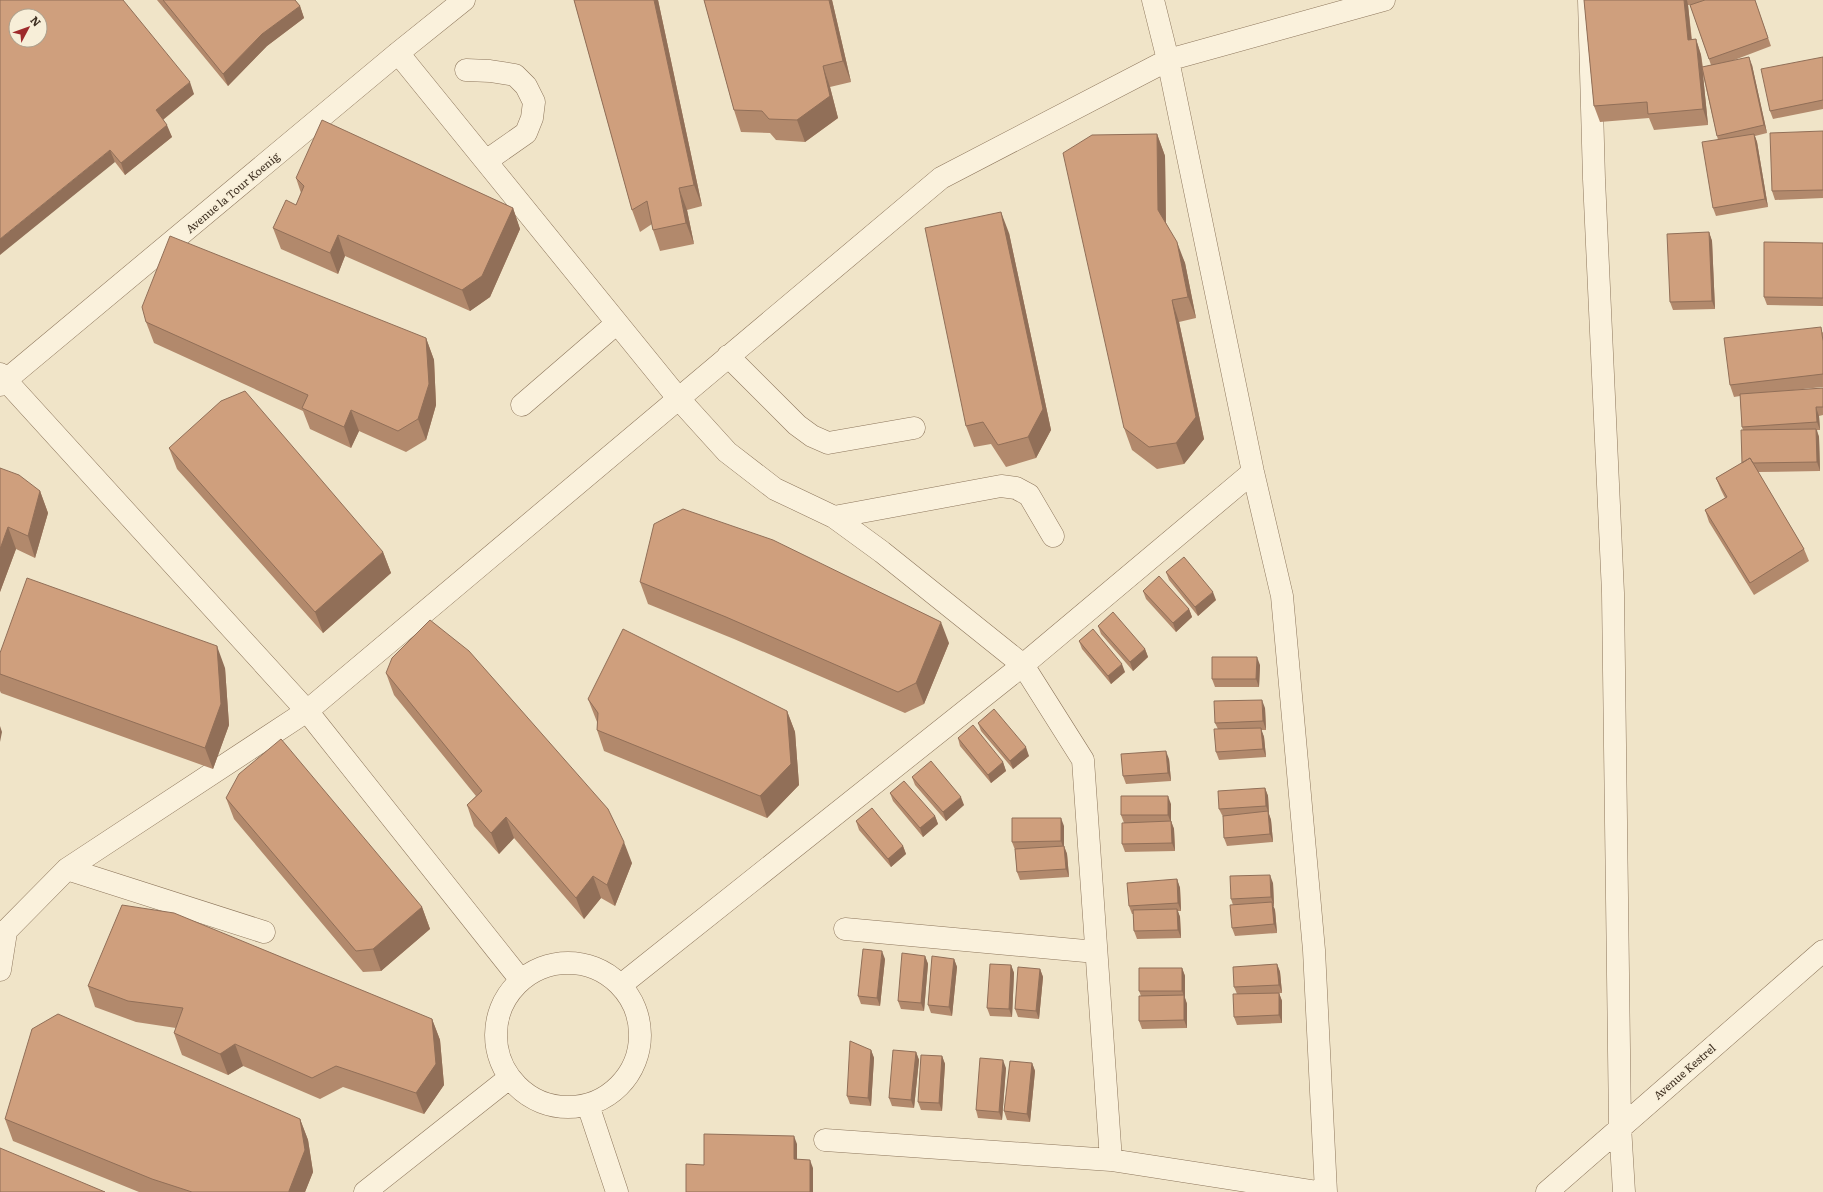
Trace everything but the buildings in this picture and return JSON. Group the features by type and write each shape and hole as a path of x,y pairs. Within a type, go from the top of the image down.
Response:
{"street":[{"name":"Avenue la Tour Koenig","path":"2,380 464,0"},
{"path":"1152,0 1168,60 1253,472 1282,596 1314,950 1326,1192"},
{"path":"0,970 3,934 67,870 308,711 678,398 942,178 1168,60 1384,0"},
{"path":"1589,0 1594,179 1613,593 1620,1126 1624,1192"},
{"path":"398,53 678,398 727,452 769,484 834,518 882,552 1023,665 1083,760 1111,1160"},
{"path":"466,70 490,71 515,75 526,86 534,102 532,118 526,134 486,161"},
{"path":"522,405 617,323"},
{"path":"728,356 797,425 812,436 828,443 914,428"},
{"path":"2,380 308,711 520,979"},
{"path":"621,985 1023,665 1253,472"},
{"path":"834,518 1001,486 1016,488 1029,495 1053,536"},
{"path":"67,870 264,932"},
{"path":"845,930 1096,952"},
{"name":"Avenue Kestrel","path":"1547,1192 1620,1126 1823,952"},
{"path":"560,962 582,963 603,971 621,985 635,1006 641,1030 638,1055 628,1078 610,1095 588,1105 566,1108 544,1104 525,1093 509,1078 499,1059 495,1037 497,1016 506,996 520,979 539,968 560,962"},
{"path":"365,1192 509,1078"},
{"path":"588,1105 618,1192"},
{"path":"825,1140 1111,1160 1318,1192"}]}
